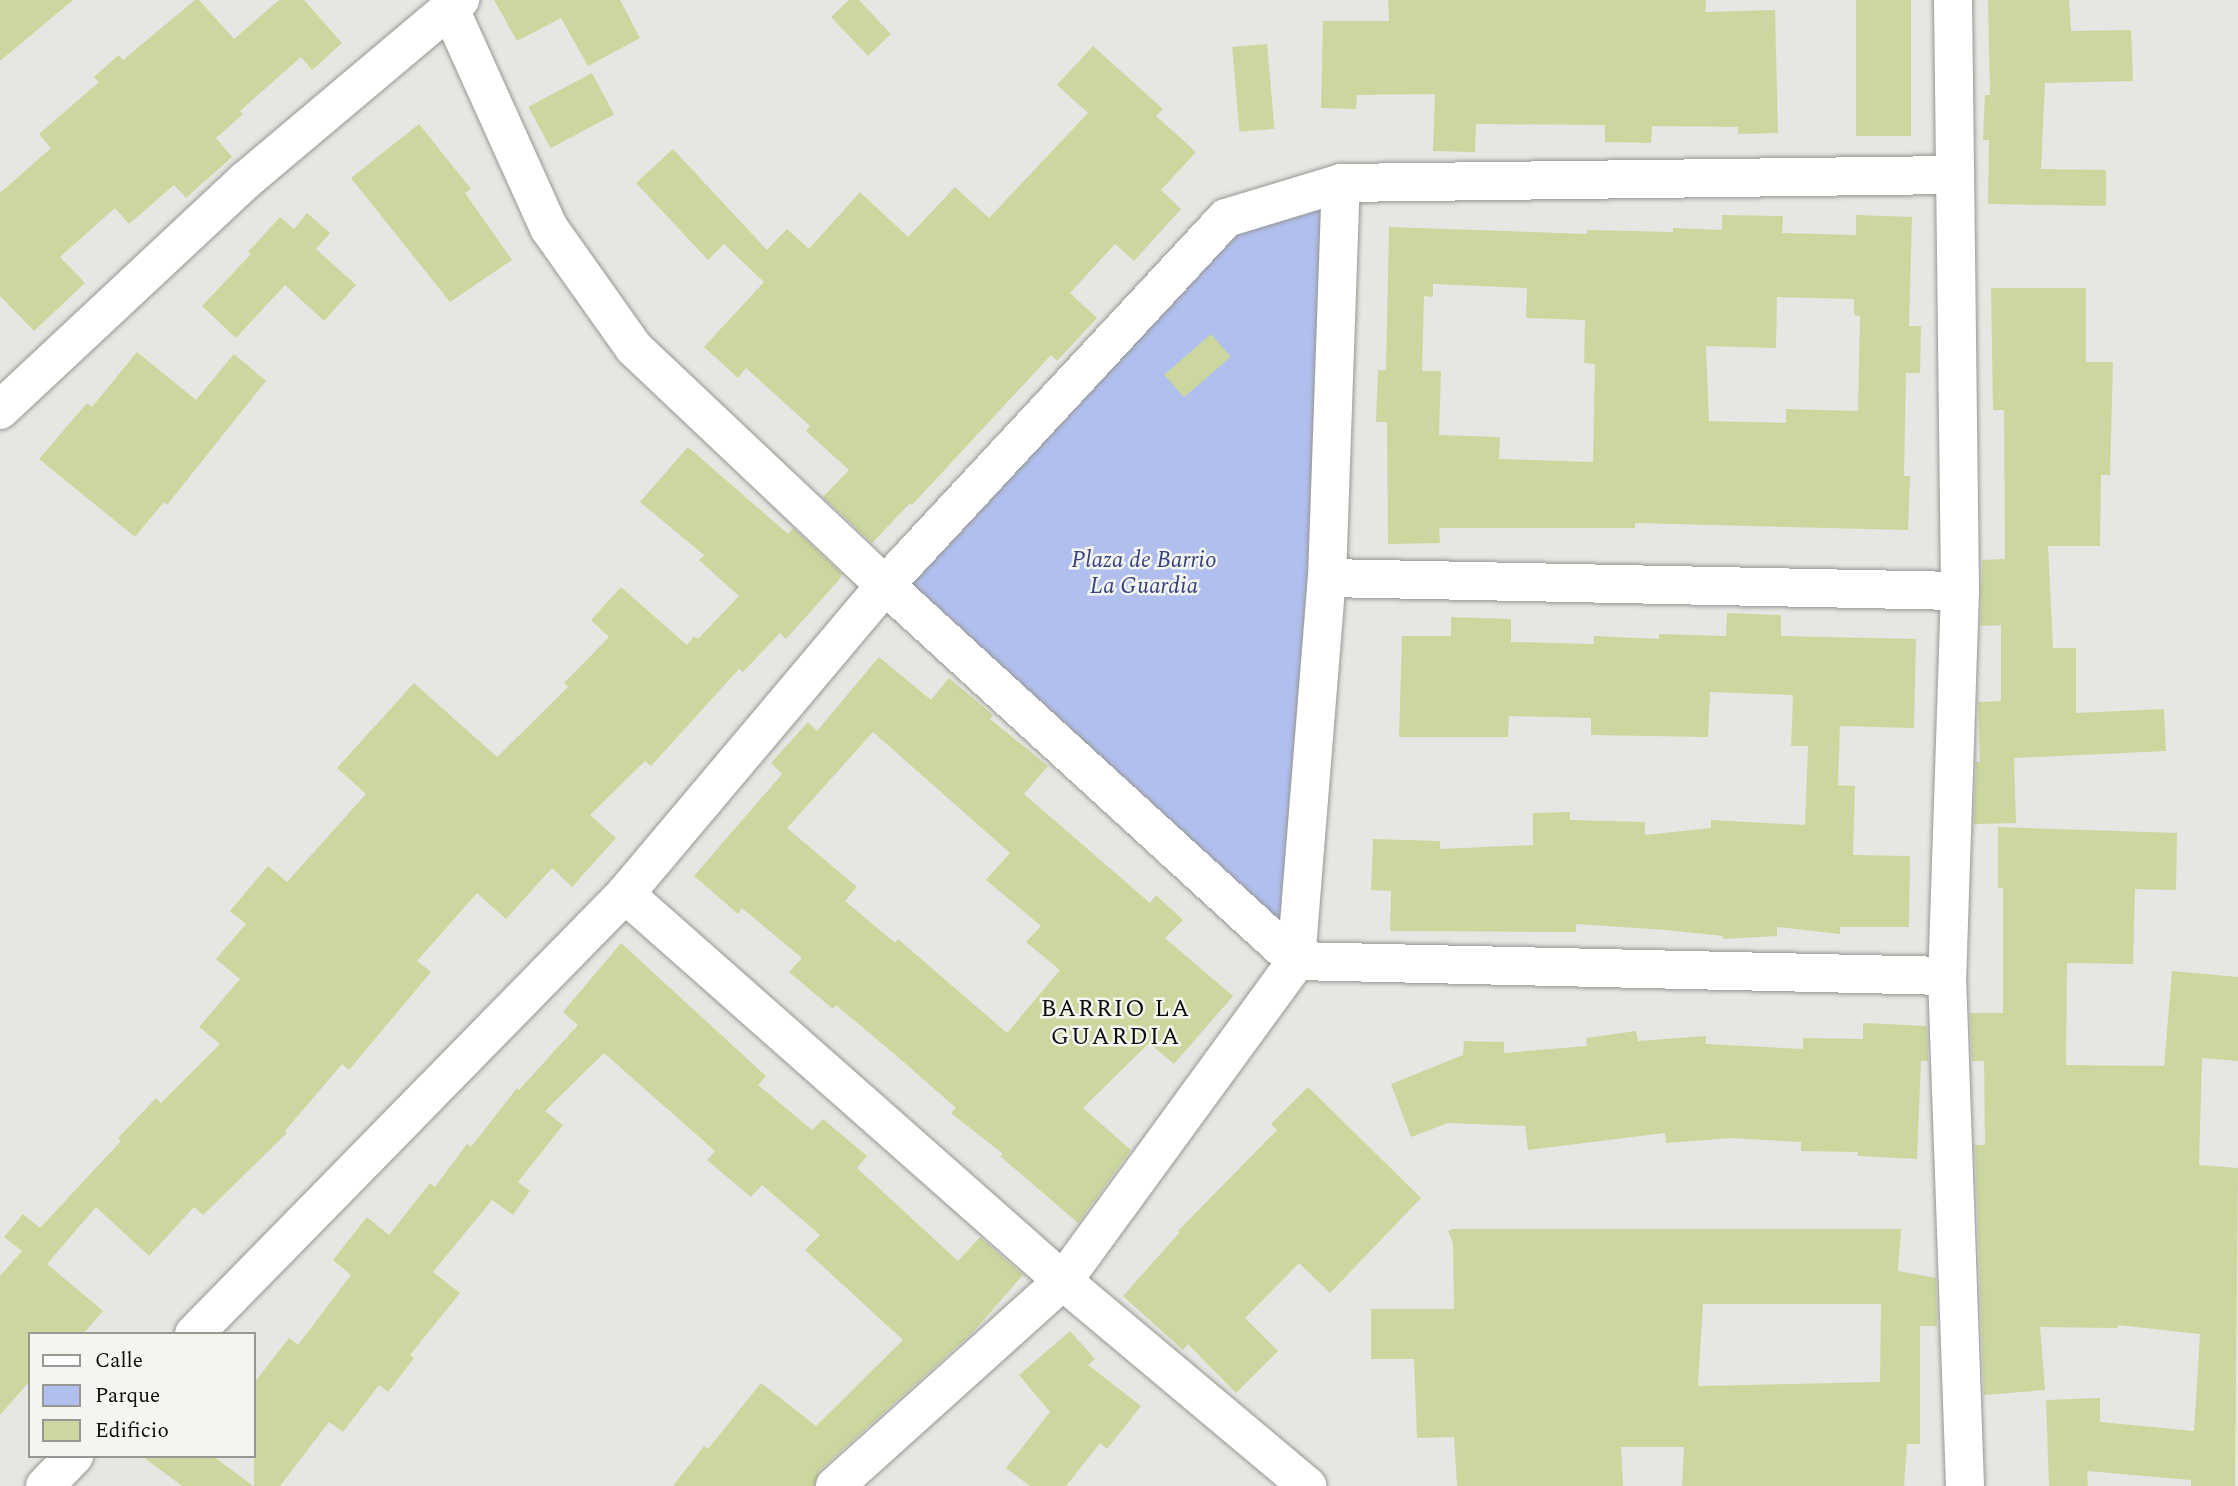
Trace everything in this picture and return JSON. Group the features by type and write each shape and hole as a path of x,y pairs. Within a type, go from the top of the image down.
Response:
{"street":[{"path":"1953,0 1960,591 1947,976 1965,1486"},
{"path":"0,410 246,180 455,5 549,228 634,348 885,585 1296,961 1947,976"},
{"path":"196,1332 625,894 885,585 1226,218 1341,183 1954,175"},
{"path":"835,1486 1063,1282 1296,961 1327,578 1341,183"},
{"path":"1327,578 1960,591"},
{"path":"625,894 1063,1282 1307,1486"},
{"path":"44,1486 72,1458"}],"green space":[{"name":"Plaza de Barrio La Guardia","path":"1341,183 1296,961 885,585 1226,218"}],"building":[{"path":"0,0 73,0 0,61"},
{"path":"195,0 199,0 234,39 279,0 304,0 342,43 312,70 301,57 240,111 243,114 216,138 232,157 186,198 174,185 129,224 115,208 60,257 85,283 34,331 0,296 0,193 51,148 39,134 99,82 94,77 119,55 123,60"},
{"path":"494,0 620,0 640,38 588,66 561,18 517,41"},
{"path":"849,0 859,0 891,34 868,56 831,17"},
{"path":"1388,0 1706,0 1705,12 1775,10 1778,133 1738,134 1738,127 1652,126 1651,143 1605,142 1605,125 1476,124 1475,152 1433,151 1435,94 1357,95 1356,109 1321,108 1323,21 1389,21"},
{"path":"1856,0 1911,0 1911,136 1856,136"},
{"path":"1988,0 2069,0 2071,31 2131,30 2133,81 2045,83 2041,169 2106,170 2106,206 1988,204 1989,140 1983,140 1985,95 1990,95"},
{"path":"1267,44 1274,129 1240,132 1232,47"},
{"path":"1093,46 1163,109 1156,116 1196,152 1161,190 1181,209 1134,261 1115,244 1070,293 1097,318 1057,361 1051,355 912,505 910,503 872,543 823,497 849,470 806,431 810,426 746,368 738,378 704,347 764,282 724,244 708,260 636,183 673,149 767,250 787,229 809,249 860,192 908,237 955,187 989,218 1088,113 1057,85"},
{"path":"592,73 614,114 550,148 528,107"},
{"path":"419,124 471,189 465,193 512,260 450,302 351,178"},
{"path":"307,213 330,233 316,249 356,285 324,321 285,285 236,338 202,306 251,254 248,252 280,217 294,229"},
{"path":"1722,215 1783,216 1782,233 1856,235 1856,215 1912,217 1909,326 1921,326 1920,373 1906,373 1904,476 1910,476 1908,530 1635,523 1635,528 1439,528 1440,543 1388,544 1387,422 1376,422 1378,370 1386,370 1389,227 1587,234 1587,230 1722,230","holes":["1433,284 1527,288 1526,318 1585,320 1584,363 1595,364 1593,462 1499,459 1500,437 1439,435 1441,371 1422,371 1424,296 1433,297","1777,297 1854,299 1854,315 1860,316 1858,411 1786,409 1786,423 1709,421 1706,346 1776,348"]},
{"path":"1991,288 2086,288 2086,362 2113,362 2110,475 2101,475 2100,546 2048,546 2053,648 2076,648 2076,713 2164,709 2166,751 2014,758 2016,823 1974,824 1976,762 1980,762 1978,702 2001,701 2001,625 1981,626 1982,560 2005,559 2004,410 1993,410"},
{"path":"1211,334 1231,357 1184,397 1164,375"},
{"path":"137,352 196,400 234,354 266,381 167,505 164,502 135,537 39,459 87,403 92,407"},
{"path":"688,447 788,534 793,528 842,574 786,639 780,633 743,672 739,669 651,766 645,761 590,815 616,838 572,887 552,868 506,919 477,893 417,961 431,972 349,1070 342,1064 285,1131 287,1133 203,1215 194,1207 149,1256 96,1207 47,1264 103,1311 85,1332 28,1332 28,1383 0,1415 0,1276 22,1251 4,1237 23,1214 40,1228 121,1141 118,1138 156,1098 161,1103 220,1044 199,1027 240,979 216,959 246,924 230,911 268,866 287,882 366,794 337,768 414,683 497,757 568,687 564,683 609,637 591,620 621,587 687,645 694,636 698,639 739,596 699,560 704,555 640,502"},
{"path":"1727,613 1781,615 1781,636 1916,639 1914,728 1840,726 1838,785 1855,786 1853,855 1910,856 1909,927 1840,927 1840,934 1777,927 1777,936 1723,939 1723,936 1667,930 1576,924 1576,932 1390,931 1391,891 1371,890 1373,839 1440,841 1440,849 1533,845 1533,813 1570,812 1570,820 1645,822 1645,835 1711,828 1711,820 1805,825 1808,746 1791,746 1793,695 1710,692 1708,737 1591,735 1591,718 1509,716 1508,737 1399,737 1402,636 1451,636 1451,617 1511,619 1511,642 1594,644 1594,636 1659,639 1659,634 1726,636"},
{"path":"879,657 931,700 949,678 993,715 990,719 1048,766 1024,794 1150,903 1156,895 1183,920 1165,938 1233,996 1174,1064 1149,1043 1083,1108 1131,1150 1078,1223 1000,1156 1003,1154 951,1113 956,1108 899,1058 836,1005 833,1009 789,972 802,958 742,908 738,914 694,876 782,774 771,763 808,722 817,731","holes":["873,732 1010,853 986,880 1041,926 1026,942 1060,970 1007,1033 898,939 895,943 845,901 857,887 787,828"]},
{"path":"1998,827 2177,833 2176,890 2135,889 2133,964 2067,963 2066,1065 2164,1066 2172,971 2238,977 2238,1061 2202,1058 2199,1165 2238,1168 2235,1486 2191,1486 2191,1480 2087,1471 2088,1486 2049,1486 2046,1400 2100,1398 2100,1422 2194,1431 2200,1334 2118,1325 2118,1328 2040,1327 2045,1390 1984,1395 1975,1145 1985,1145 1984,1061 1972,1061 1970,1013 2003,1013 2003,888 1998,888"},
{"path":"621,943 766,1076 758,1085 812,1130 823,1119 867,1156 857,1168 958,1261 980,1237 1023,1275 973,1332 820,1470 814,1486 673,1486 704,1446 708,1449 761,1383 816,1426 903,1340 805,1250 820,1235 762,1185 751,1197 707,1160 715,1151 604,1053 545,1111 563,1125 518,1182 530,1191 513,1215 492,1200 433,1272 460,1293 410,1355 414,1358 388,1392 379,1385 343,1432 329,1422 280,1486 254,1486 256,1380 289,1338 298,1345 351,1275 333,1260 367,1217 389,1235 430,1183 435,1187 467,1144 471,1147 517,1088 519,1090 578,1025 563,1012"},
{"path":"1863,1023 1927,1026 1928,1061 1921,1061 1917,1159 1858,1156 1858,1152 1801,1151 1801,1142 1732,1138 1666,1143 1665,1133 1528,1150 1525,1126 1448,1123 1411,1137 1391,1084 1463,1055 1464,1041 1504,1042 1504,1053 1587,1046 1586,1038 1636,1031 1638,1041 1706,1036 1706,1044 1803,1049 1803,1038 1863,1039"},
{"path":"1308,1087 1421,1198 1330,1293 1299,1263 1245,1318 1278,1351 1236,1393 1188,1344 1183,1350 1123,1296 1180,1232 1178,1231 1277,1130 1271,1124"},
{"path":"1901,1229 1898,1271 1936,1278 1937,1326 1920,1326 1920,1444 1907,1444 1904,1486 1682,1486 1684,1447 1621,1447 1623,1486 1457,1486 1454,1437 1417,1438 1414,1359 1371,1359 1371,1309 1454,1309 1453,1243 1448,1231","holes":["1703,1304 1881,1304 1880,1382 1698,1386"]},
{"path":"1070,1331 1095,1359 1088,1365 1141,1406 1107,1449 1100,1443 1066,1486 1030,1486 1006,1468 1050,1412 1019,1375"},
{"path":"145,1458 216,1458 253,1486 182,1486"}],"district":[{"name":"BARRIO LA GUARDIA","path":"1116,1024"}]}
